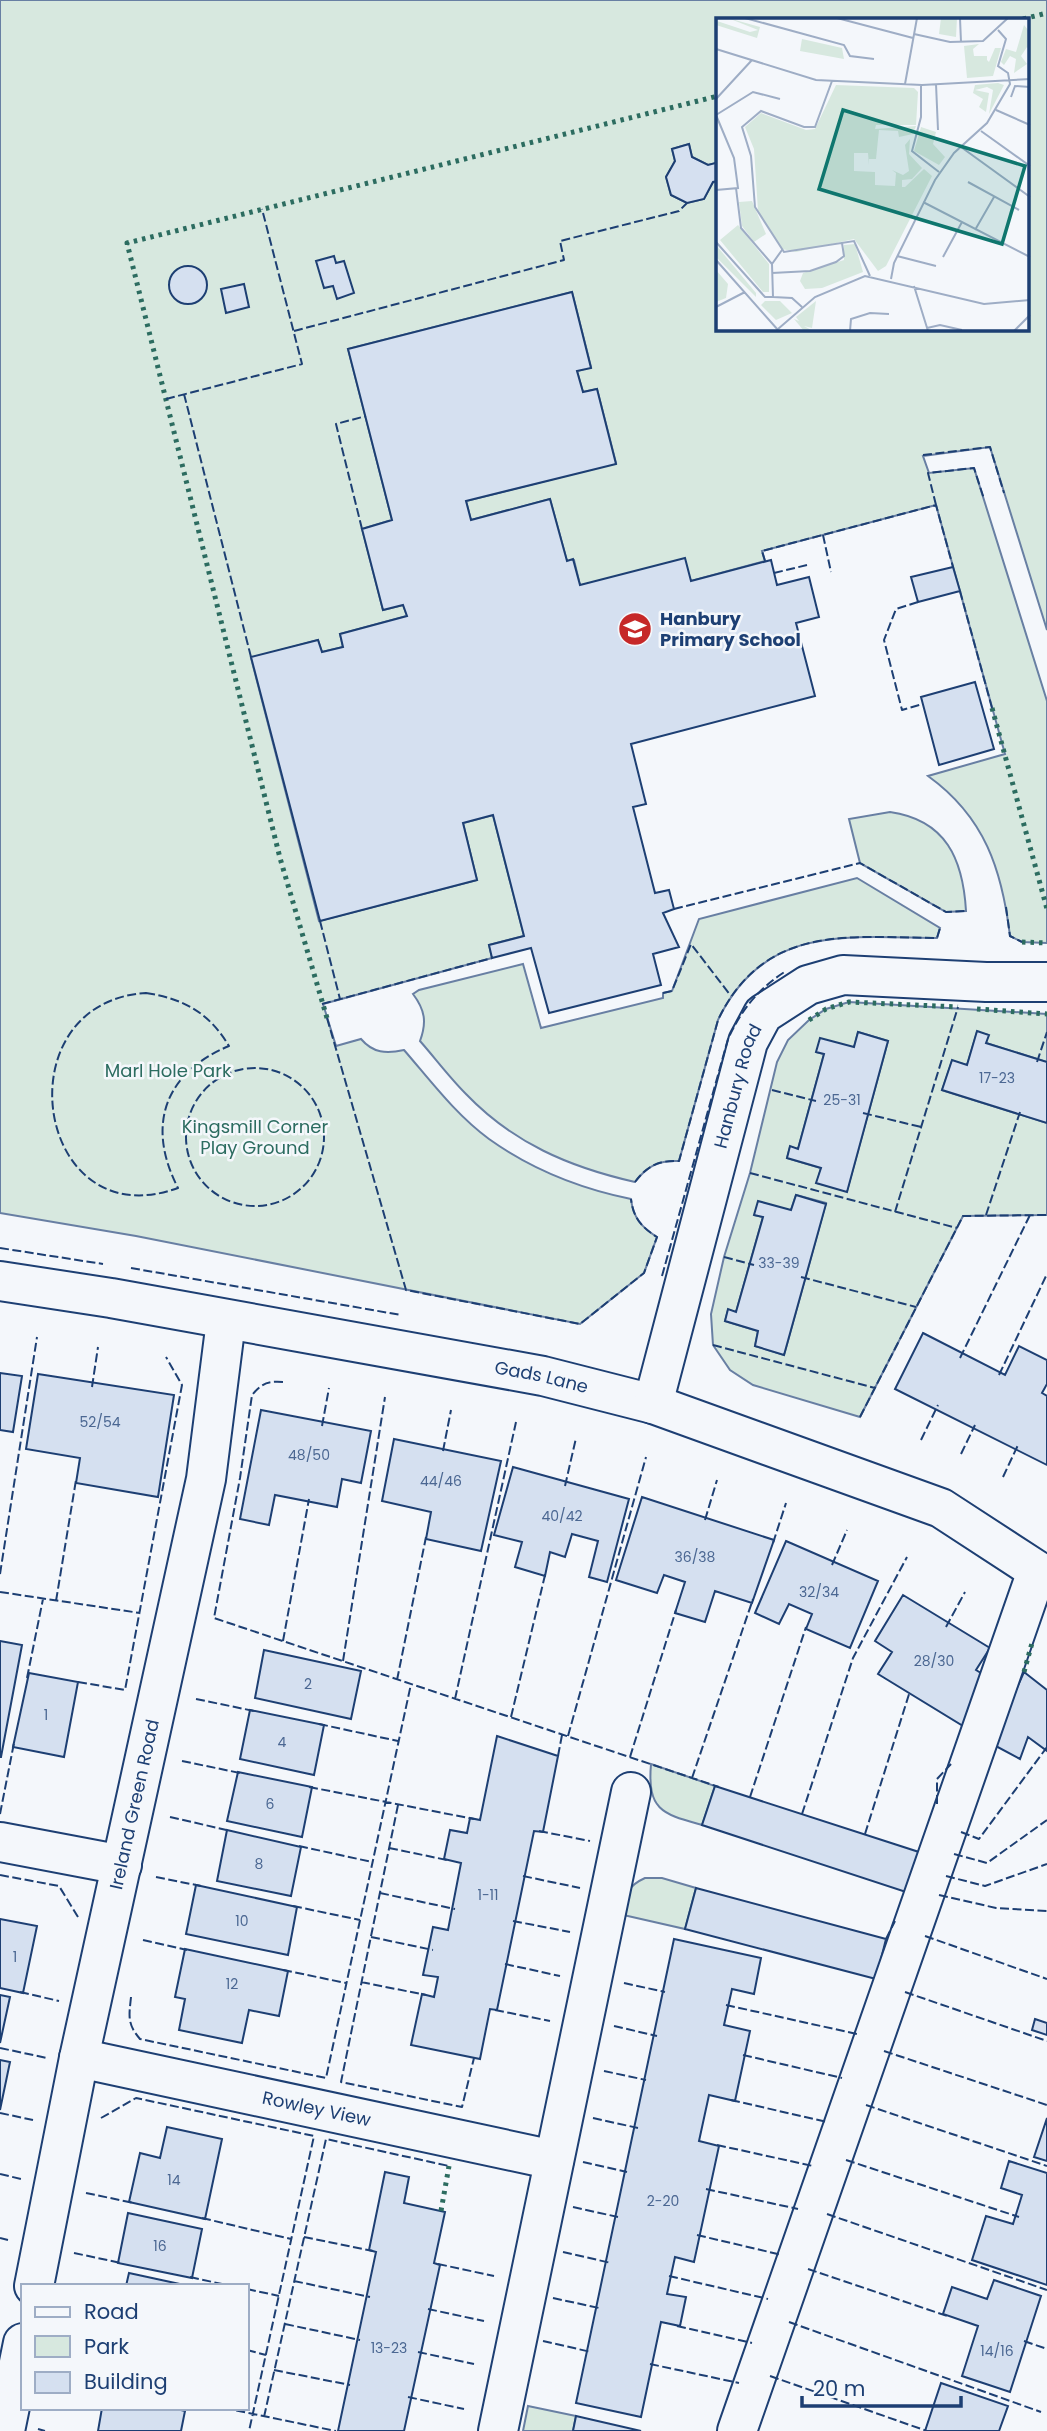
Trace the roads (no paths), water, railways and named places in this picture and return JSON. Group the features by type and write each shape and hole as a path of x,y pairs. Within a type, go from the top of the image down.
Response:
{"street":[{"name":"Hanbury Road","path":"653,1404 748,1042 763,1014 808,985 843,975 1047,982"},
{"name":"Gads Lane","path":"0,1281 111,1298 226,1321 543,1376 653,1404 941,1508 1042,1574"},
{"name":"Ireland Green Road","path":"34,2284 79,2058 206,1479 226,1321"},
{"path":"737,2431 1042,1574"},
{"path":"498,2431 631,1792"},
{"path":"0,1842 122,1865"},
{"name":"Rowley View","path":"79,2058 554,2160"},
{"path":"5,2431 21,2353"}],"place":[{"name":"Hanbury Primary School","path":"635,629"}],"park label":[{"name":"Marl Hole Park","path":"168,1071"},
{"name":"Kingsmill Corner Play Ground","path":"255,1137"}]}
